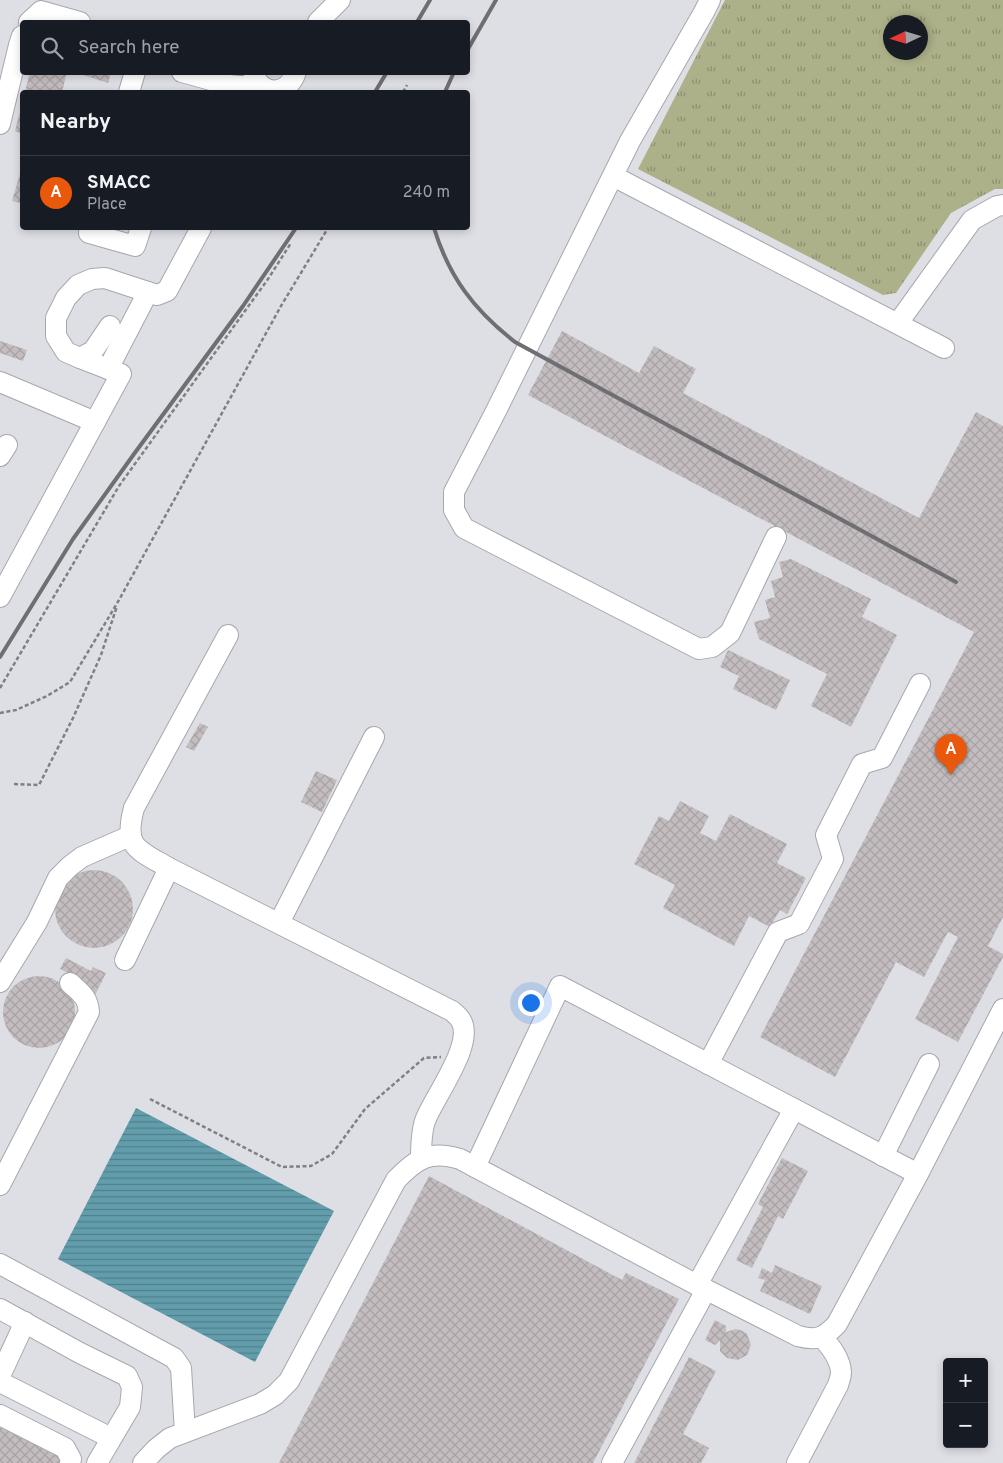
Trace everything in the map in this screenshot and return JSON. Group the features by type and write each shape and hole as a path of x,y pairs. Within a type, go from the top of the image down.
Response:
{"lane":[{"path":"320,20 340,0"},
{"path":"710,0 630,141 454,492 454,510 464,528 699,648 712,647 730,633 776,537"},
{"path":"30,20 41,11 73,20"},
{"path":"0,124 4,90 20,42"},
{"path":"130,90 134,75"},
{"path":"193,75 229,85 260,84 271,90"},
{"path":"279,90 288,86 293,81 295,75"},
{"path":"613,176 944,348"},
{"path":"898,323 972,220 997,206 1003,205"},
{"path":"90,230 89,233 135,246 140,230"},
{"path":"0,597 121,374 66,352 56,336 56,318 66,298 78,285 92,279 105,278 157,295 167,291 200,230"},
{"path":"108,369 148,292"},
{"path":"80,358 93,351 110,326"},
{"path":"0,382 95,422"},
{"path":"228,635 134,808 130,821 130,836 136,847 142,852 169,868 452,1011 461,1019 464,1029 463,1042 455,1065 425,1121 421,1141 421,1159"},
{"path":"708,1064 778,932 799,924 833,859 826,835 862,764 882,758 920,684"},
{"path":"279,923 374,737"},
{"path":"0,982 37,922 58,878 82,857 130,836"},
{"path":"124,960 169,868"},
{"path":"0,1185 89,1012 88,1003 82,994 70,983"},
{"path":"475,1166 560,986 918,1174"},
{"path":"143,1463 170,1438 260,1404 275,1395 288,1381 396,1180 407,1168 421,1159 434,1154 446,1154 475,1166 701,1288 798,1336 817,1339 837,1324 918,1174 1003,1009"},
{"path":"882,1156 929,1064"},
{"path":"612,1463 794,1109"},
{"path":"0,1264 174,1358 181,1368 185,1432"},
{"path":"0,1309 80,1353 127,1376 132,1387 130,1407 97,1463"},
{"path":"0,1376 25,1322"},
{"path":"797,1463 840,1379 841,1372 838,1360 822,1336"},
{"path":"0,1382 111,1438"},
{"path":"0,1415 66,1448 71,1459 70,1463"}],"path":[{"path":"404,90 407,85"},
{"path":"0,714 16,710 47,696 70,682 119,600 281,306 327,230"},
{"path":"0,688 119,486 262,287 291,243"},
{"path":"14,784 39,785 102,655 119,600"},
{"path":"150,1099 282,1167 311,1166 332,1154 365,1109 424,1058 442,1057 455,1065"}],"green space":[{"path":"725,0 1003,0 1003,189 995,189 951,213 896,293 883,295 638,169"}],"water":[{"path":"136,1108 334,1211 255,1362 58,1259"}],"building":[{"path":"29,75 66,75 62,90 26,90"},
{"path":"83,75 110,75 108,83"},
{"path":"20,112 20,133 15,131"},
{"path":"20,174 20,203 12,201"},
{"path":"562,331 639,373 654,346 696,369 683,393 919,518 976,412 1003,426 1003,917 988,946 1003,954 1003,957 958,1042 915,1019 958,937 948,932 924,977 896,962 835,1077 760,1037 974,632 528,395"},
{"path":"0,341 27,350 23,361 0,353"},
{"path":"791,559 871,599 862,617 897,635 851,727 811,706 827,674 759,639 754,622 770,618 765,600 775,597 771,581 783,577 779,562"},
{"path":"728,650 790,680 776,710 733,689 739,676 720,667"},
{"path":"200,723 208,727 194,751 186,747"},
{"path":"316,771 337,780 322,812 301,802"},
{"path":"680,801 709,816 700,833 716,841 730,814 787,844 777,863 806,878 787,914 780,910 770,927 749,916 734,946 663,908 675,885 634,864 659,816 669,821"},
{"path":"94,870 109,873 122,881 130,894 133,909 130,924 122,937 109,945 94,948 79,945 66,937 58,924 55,909 58,894 66,881 79,873"},
{"path":"66,958 91,971 93,967 106,973 95,995 71,983 74,976 60,969"},
{"path":"46,976 65,986 73,998 75,1012 73,1026 65,1038 53,1046 32,1048 13,1038 5,1026 3,1005 13,986 25,978"},
{"path":"782,1158 808,1171 783,1219 778,1216 752,1268 736,1260 763,1207 758,1204"},
{"path":"429,1176 622,1280 626,1273 679,1299 593,1463 279,1463"},
{"path":"775,1265 822,1286 810,1314 760,1291 765,1280 758,1278 762,1268 772,1273"},
{"path":"715,1320 726,1326 726,1332 736,1329 747,1334 751,1345 747,1355 738,1360 727,1358 720,1351 720,1340 715,1345 705,1340"},
{"path":"689,1357 716,1371 683,1434 709,1448 701,1463 634,1463"},
{"path":"0,1422 65,1456 62,1463 0,1463"}],"railway":[{"path":"418,20 430,0"},
{"path":"470,46 496,0"},
{"path":"376,90 385,75"},
{"path":"446,90 453,75"},
{"path":"0,657 73,539 243,306 295,230"},
{"path":"435,230 455,277 475,305 515,342 956,582"}],"place":[{"name":"SMACC","path":"951,775"}]}
